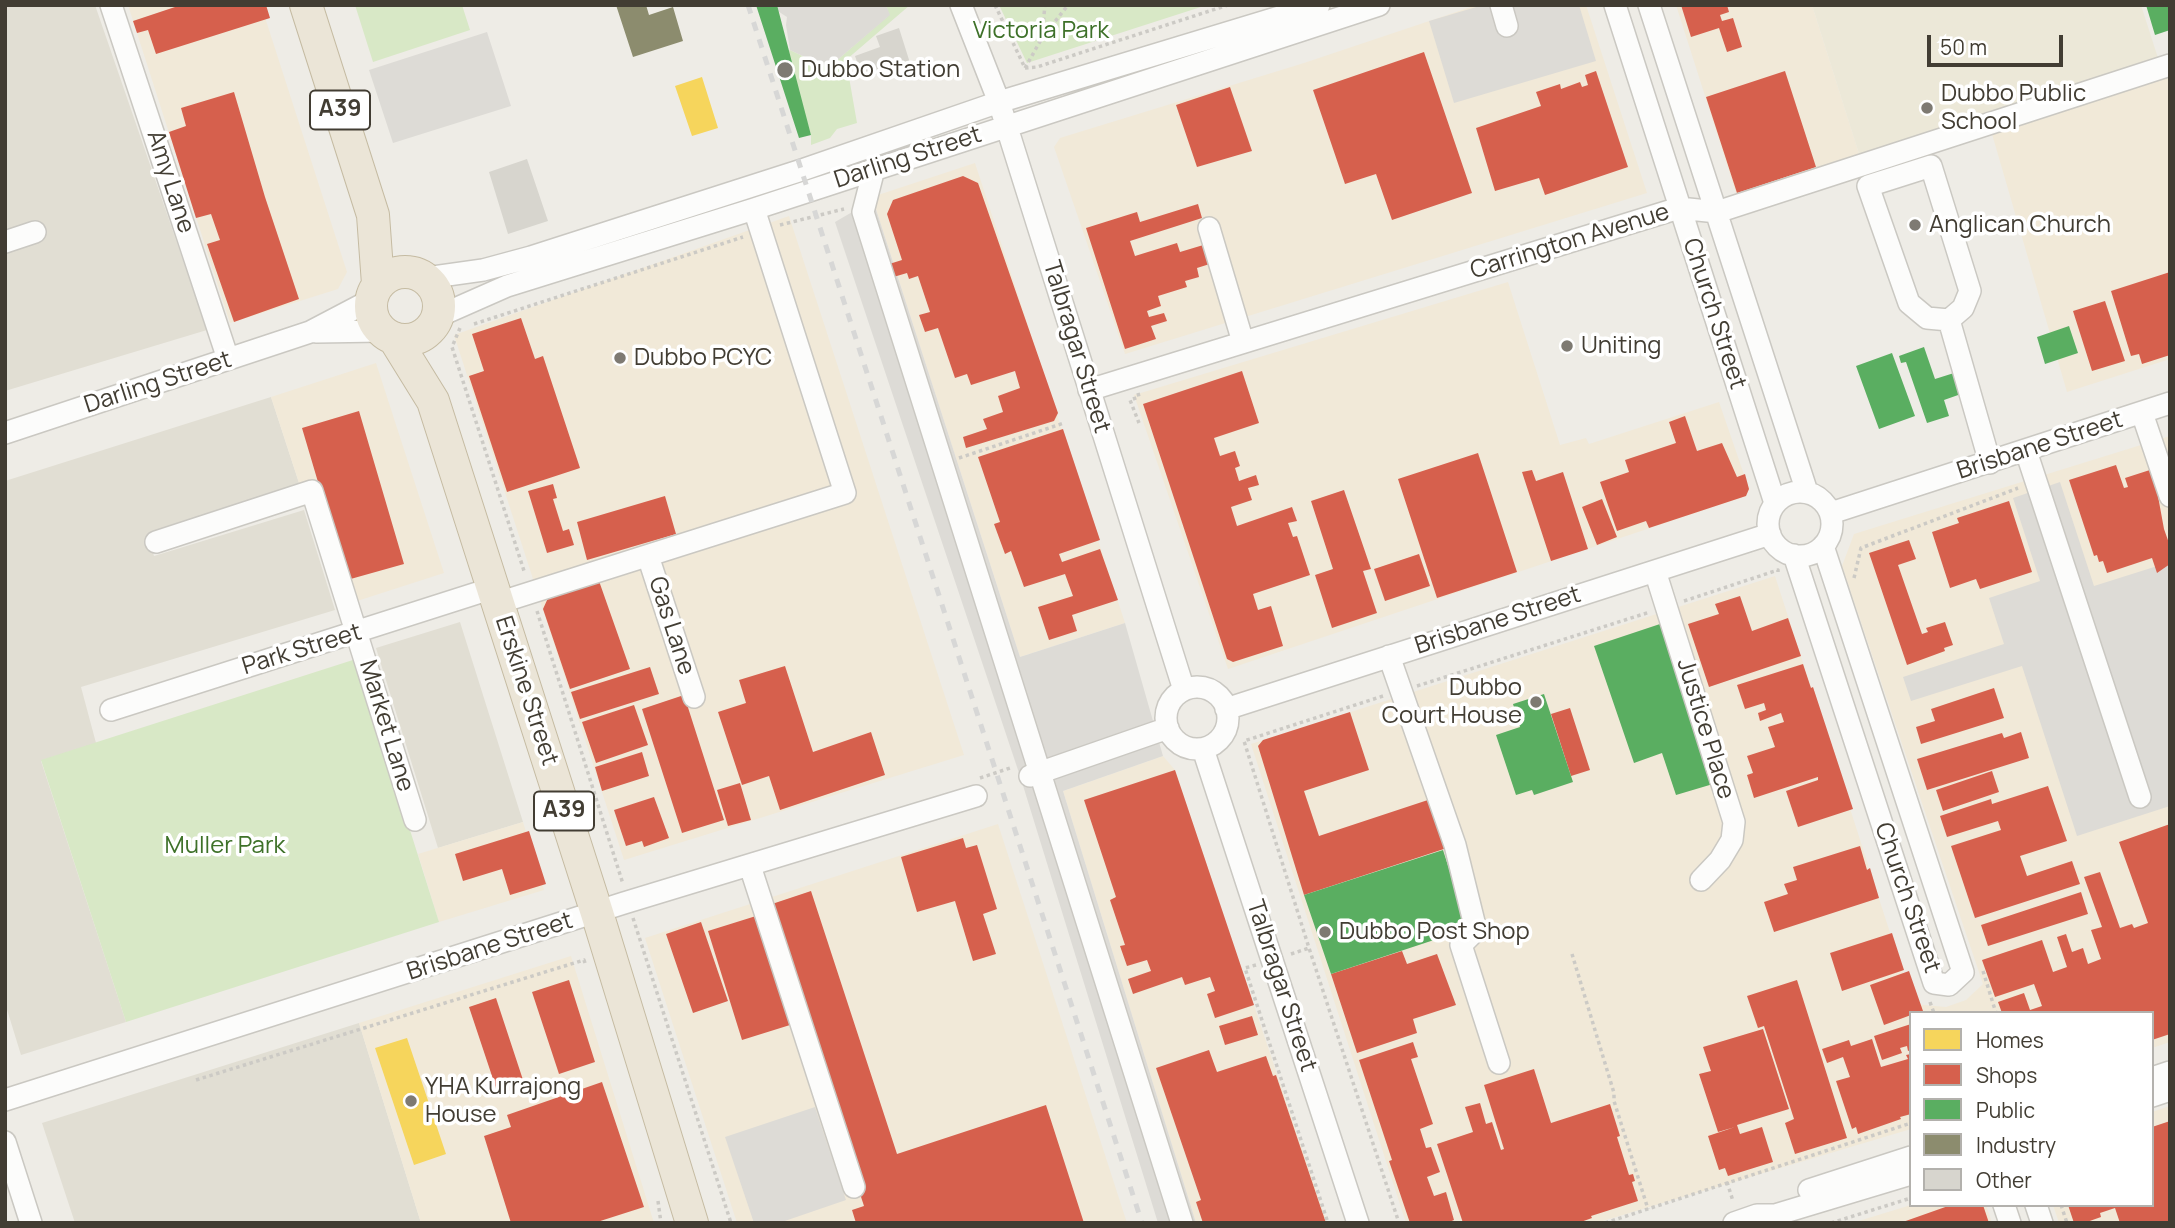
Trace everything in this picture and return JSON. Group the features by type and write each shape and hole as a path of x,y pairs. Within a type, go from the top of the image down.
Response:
{"highway":[{"name":"A39","path":"306,5 373,215 375,292 371,312 375,322 388,335"},
{"name":"A39","path":"373,215 419,275 433,285 440,306 436,321"},
{"path":"375,292 394,273 419,275"},
{"path":"388,335 405,340 416,339 426,334 436,321"},
{"name":"Erskine Street","path":"433,401 436,321"},
{"name":"Erskine Street","path":"388,335 433,401 597,913 692,1223"}],"street":[{"name":"Amy Lane","path":"111,5 228,359"},
{"name":"Talbragar Street","path":"961,5 999,102 1184,690"},
{"name":"Darling Street","path":"419,275 483,270 552,251 802,170 999,102 1319,5"},
{"name":"Darling Street","path":"436,321 507,286 754,209 1379,5"},
{"path":"1501,5 1507,26"},
{"name":"Church Street","path":"1615,5 1775,503"},
{"name":"Church Street","path":"1649,5 1807,492"},
{"name":"Carrington Avenue","path":"1089,390 1679,208 1717,212 2170,65"},
{"path":"1931,166 1970,291 1964,308 1949,320 1927,318 1909,303 1868,186 1931,166"},
{"path":"874,169 863,212 944,463 1035,774 1182,1223"},
{"path":"754,209 761,231"},
{"path":"1209,228 1244,342"},
{"name":"Park Street","path":"111,710 356,633 495,596 531,593 845,493 761,231"},
{"path":"5,242 35,232"},
{"name":"Darling Street","path":"5,433 310,332 375,292"},
{"path":"1949,320 1990,463"},
{"name":"Darling Street","path":"310,332 388,335"},
{"name":"Brisbane Street","path":"1830,513 2170,403"},
{"path":"2142,413 2170,496"},
{"path":"2026,451 2140,796"},
{"name":"Market Lane","path":"156,542 312,491 415,820"},
{"path":"1807,492 1817,496 1830,513 1831,531 1823,546 1804,556 1783,551 1775,544 1768,523 1775,503 1790,493 1807,492"},
{"name":"Brisbane Street","path":"1226,709 1770,534"},
{"name":"Church Street","path":"1794,555 1934,983 1949,985 1963,972 1823,546"},
{"name":"Gas Lane","path":"648,556 694,697"},
{"name":"Justice Place","path":"1656,571 1734,822 1732,840 1720,860 1701,880"},
{"path":"1389,656 1455,845 1476,930 1461,945 1499,1063"},
{"path":"1184,690 1209,690 1223,701 1228,719 1226,730 1213,745 1194,749 1178,743 1168,728 1166,721 1169,706 1184,690"},
{"path":"1035,774 1168,728"},
{"name":"Talbragar Street","path":"1203,749 1358,1223"},
{"name":"Brisbane Street","path":"5,1100 628,902 976,796"},
{"path":"750,866 854,1188"},
{"path":"5,1142 31,1223"},
{"path":"1757,1215 1772,1202 1909,1158"},
{"path":"1734,1212 1775,1215 1909,1175"}],"path":[{"path":"995,5 1025,68"},
{"path":"1042,37 1045,5"},
{"path":"1025,68 1042,37 1068,5"},
{"path":"1025,68 1037,68 1228,5"},
{"path":"731,1223 641,948 612,845 452,347 459,328 761,231 837,212 866,201"},
{"path":"1136,388 1139,397 1130,400 1139,423"},
{"path":"944,463 1064,423"},
{"path":"1854,578 1861,548 2036,482"},
{"path":"1399,1223 1244,741 1778,570 1782,583"},
{"path":"976,796 981,793 976,779 1013,767 1035,774"},
{"path":"1288,955 1309,948"},
{"path":"1572,954 1648,1209"},
{"path":"196,1080 584,960 588,972"},
{"path":"1979,961 1995,1011"},
{"path":"1245,968 1328,1223"},
{"path":"1929,1000 1933,1011"},
{"path":"1605,1223 1909,1124"},
{"path":"1727,1182 1734,1212"},
{"path":"656,1191 662,1223"},
{"path":"1831,1223 1909,1199"}],"shaded area":[{"path":"5,5 95,5 207,330 5,391"},
{"path":"128,5 261,5 347,272 338,289 230,323"},
{"path":"778,5 886,5 890,15 828,68 790,50 787,17 776,10"},
{"path":"1477,5 1586,5 1647,193 1125,354 1054,147 1060,138 1304,63"},
{"path":"1483,5 1579,5 1596,61 1454,103 1429,21"},
{"path":"1676,5 1812,5 1860,157 1737,196"},
{"name":"Dubbo Public School","path":"1812,5 2141,5 2158,58 1860,157"},
{"path":"487,32 511,106 393,143 369,70"},
{"path":"2170,74 2170,359 2067,392 1992,134"},
{"path":"975,163 1125,623 1020,657 873,200 875,196"},
{"path":"873,200 1020,657 1125,623 1163,756 1063,791 1196,1223 1158,1223 1021,779 835,222"},
{"path":"789,216 964,755 624,860 454,335"},
{"path":"1508,282 1560,445 1586,438 1589,444 1719,402 1749,489 1746,496 1228,669 1134,395"},
{"path":"376,363 444,573 354,602 316,482 300,486 271,397"},
{"path":"271,397 300,486 147,535 154,556 304,510 335,610 81,687 96,743 41,761 126,1022 21,1055 5,1003 5,481"},
{"path":"2170,436 2170,1042 2154,1047 2154,1011 1909,1011 1909,1130 1596,1223 1406,1223 1251,744 1775,576 1913,1004 1946,1007 1966,1000 1983,984 1842,566 1854,534"},
{"path":"2060,482 2094,586 2170,562 2170,806 2077,836 2022,666 1911,701 1903,677 2004,644 1989,598 2040,581 2013,498"},
{"path":"460,622 523,822 438,848 376,648"},
{"path":"1163,756 1175,770 1327,1223 1196,1223 1063,791"},
{"path":"523,822 544,890 439,922 418,854"},
{"path":"998,824 1127,1223 737,1223 645,938"},
{"path":"571,956 654,1223 421,1223 359,1023"},
{"path":"359,1023 421,1223 75,1223 42,1123"},
{"path":"2170,1106 2170,1223 2059,1223 2054,1207 2154,1207 2154,1111"},
{"path":"815,1107 846,1200 779,1223 754,1223 725,1137"},
{"path":"1909,1206 1987,1207 1992,1223 1852,1223"}],"green space":[{"path":"355,5 462,5 470,30 373,62"},
{"path":"886,5 910,5 846,60 857,123 837,129 830,138 811,145 811,135 786,51 790,50 828,68 889,15"},
{"name":"Victoria Park","path":"999,5 1207,5 1027,63"},
{"name":"Muller Park","path":"356,659 439,922 126,1022 41,760"}],"building: Homes":[{"path":"702,77 718,128 692,136 675,86"},
{"name":"YHA Kurrajong House","path":"407,1038 446,1154 414,1165 375,1048"}],"building: Shops":[{"path":"181,5 266,5 270,18 156,54 148,30 137,33 133,21"},
{"path":"1681,5 1727,5 1729,12 1720,15 1722,21 1733,18 1742,47 1727,52 1719,28 1691,37"},
{"path":"1424,52 1472,193 1392,220 1376,174 1345,184 1313,90"},
{"path":"1596,71 1628,167 1545,195 1539,178 1495,191 1476,128 1541,106 1536,92 1560,84 1561,89 1580,82 1582,87 1588,85 1585,75"},
{"path":"1785,71 1816,167 1737,193 1706,97"},
{"path":"1230,87 1252,151 1197,167 1176,105"},
{"path":"234,92 299,299 234,322 207,244 220,240 211,214 196,218 169,132 186,126 181,108"},
{"path":"963,176 978,183 1058,413 1054,421 966,448 963,437 987,429 983,419 1003,412 998,396 1020,388 1015,371 971,385 967,374 955,378 938,328 925,332 919,315 930,312 918,276 909,279 907,273 890,278 886,265 902,260 887,214 893,200"},
{"path":"1198,204 1202,218 1130,241 1135,256 1177,243 1180,252 1210,243 1216,262 1197,268 1199,277 1185,281 1187,287 1158,296 1161,306 1147,311 1149,317 1164,313 1167,321 1151,326 1156,339 1125,349 1086,228 1137,212 1140,222"},
{"path":"2170,272 2170,355 2142,364 2139,354 2131,356 2111,291"},
{"path":"2105,301 2125,361 2092,371 2073,311"},
{"path":"521,318 535,359 543,356 580,468 507,492 469,376 484,371 472,334"},
{"path":"1242,371 1259,423 1214,438 1220,456 1235,451 1240,466 1235,468 1239,481 1256,475 1259,485 1248,488 1252,500 1231,507 1237,526 1292,507 1297,521 1288,523 1293,537 1297,536 1310,575 1253,594 1258,610 1271,606 1283,646 1233,662 1227,659 1143,404"},
{"path":"359,411 404,564 347,580 302,428"},
{"path":"1685,416 1697,451 1722,443 1737,477 1745,474 1749,489 1746,496 1649,528 1646,521 1617,531 1600,482 1629,472 1625,460 1676,443 1669,422"},
{"path":"1063,429 1100,540 1059,554 1062,562 1100,549 1118,600 1072,615 1077,631 1049,640 1038,607 1073,596 1065,574 1024,587 1011,551 1005,554 994,524 1000,522 978,457"},
{"path":"1478,453 1517,572 1437,598 1398,479"},
{"path":"2116,465 2124,488 2128,487 2125,478 2153,469 2164,529 2170,546 2170,564 2157,573 2152,558 2107,573 2103,561 2099,562 2097,555 2094,556 2069,480"},
{"path":"1532,470 1536,481 1563,472 1588,549 1551,561 1522,472"},
{"path":"553,484 557,498 553,499 563,531 569,529 574,545 547,553 528,491"},
{"path":"1344,490 1371,569 1363,571 1377,613 1332,628 1315,575 1333,569 1311,501"},
{"path":"665,496 676,534 587,560 577,522"},
{"path":"1602,499 1617,537 1597,545 1582,507"},
{"path":"2009,501 2032,572 1980,589 1976,579 1950,588 1932,532 1959,523 1957,518"},
{"path":"1909,540 1916,559 1898,565 1922,634 1928,632 1926,628 1945,622 1953,645 1944,648 1945,651 1907,665 1869,553"},
{"path":"1419,554 1430,586 1385,601 1374,569"},
{"path":"599,581 630,669 570,689 543,609 548,598"},
{"path":"1740,596 1752,631 1788,618 1801,656 1709,687 1688,624 1719,614 1715,604"},
{"path":"1803,664 1853,809 1798,827 1786,791 1818,780 1818,777 1754,798 1747,775 1753,773 1747,756 1775,747 1768,727 1784,722 1781,713 1760,721 1758,713 1766,710 1764,703 1745,709 1737,685"},
{"path":"785,666 813,752 871,732 885,775 780,810 769,776 742,785 718,712 746,703 739,680"},
{"path":"650,667 659,694 580,719 571,692"},
{"path":"1994,688 2004,718 1921,744 1916,727 1935,721 1931,709"},
{"path":"684,695 724,820 682,833 642,709"},
{"path":"634,705 648,745 596,763 582,722"},
{"path":"1570,708 1590,770 1571,776 1551,714"},
{"path":"1350,712 1369,770 1304,791 1319,836 1437,797 1453,846 1304,895 1258,746 1263,740"},
{"path":"2021,732 2029,758 1927,790 1917,759 2002,733 2004,738"},
{"path":"642,752 649,776 602,791 595,767"},
{"path":"1175,770 1254,1005 1215,1018 1207,994 1215,991 1210,977 1185,985 1182,977 1133,994 1128,979 1151,971 1147,960 1127,966 1120,946 1125,945 1110,900 1116,897 1084,800"},
{"path":"1992,771 1999,792 1943,811 1936,790"},
{"path":"740,783 751,820 728,826 717,790"},
{"path":"2048,786 2067,841 2020,856 2027,876 2072,861 2080,884 1975,918 1951,846 2001,830 1998,821 1947,837 1940,816 1991,799 1992,804"},
{"path":"654,797 669,838 644,847 642,841 626,846 614,810"},
{"path":"2170,824 2170,1034 2154,1039 2154,1011 2001,1011 1998,1002 2024,993 2030,1010 2042,1006 2034,984 1995,997 1982,960 2042,940 2053,972 2067,967 2057,937 2066,934 2072,952 2083,948 2088,964 2101,959 2091,930 2102,927 2084,877 2100,872 2120,928 2132,924 2134,928 2148,923 2119,842"},
{"path":"529,831 546,884 510,895 502,869 463,881 455,854"},
{"path":"963,838 966,848 977,845 997,909 983,914 996,954 973,961 955,901 917,912 901,857"},
{"path":"1860,846 1879,898 1774,932 1764,902 1788,894 1784,884 1797,880 1793,867"},
{"path":"811,891 897,1154 1046,1105 1084,1223 856,1223 852,1210 864,1206 766,906"},
{"path":"2081,892 2088,914 1988,946 1981,925"},
{"path":"756,916 790,1025 742,1040 708,931"},
{"path":"701,922 728,1001 693,1013 666,934"},
{"path":"1892,933 1904,970 1842,991 1830,953"},
{"path":"1402,951 1407,964 1437,954 1456,1005 1413,1019 1417,1033 1357,1053 1331,974"},
{"path":"1909,971 1923,1011 1909,1011 1909,1016 1884,1025 1870,985"},
{"path":"569,980 595,1062 559,1074 532,992"},
{"path":"1797,980 1847,1138 1795,1154 1785,1123 1794,1119 1764,1026 1758,1028 1747,996"},
{"path":"496,998 525,1086 498,1094 469,1007"},
{"path":"1252,1016 1258,1035 1225,1045 1219,1026"},
{"path":"1909,1025 1909,1051 1907,1046 1900,1048 1902,1053 1882,1060 1874,1036"},
{"path":"1763,1029 1789,1109 1737,1125 1740,1134 1762,1127 1773,1162 1728,1176 1725,1168 1719,1170 1708,1136 1735,1127 1718,1132 1699,1074 1711,1071 1703,1047"},
{"path":"1872,1039 1881,1067 1908,1059 1906,1055 1909,1054 1909,1115 1858,1134 1856,1127 1852,1129 1836,1081 1850,1077 1843,1057 1827,1063 1822,1049 1849,1040 1851,1046"},
{"path":"1413,1042 1418,1057 1411,1059 1433,1124 1420,1129 1426,1148 1431,1147 1440,1172 1427,1177 1434,1196 1446,1192 1454,1220 1447,1223 1410,1223 1359,1060"},
{"path":"1209,1050 1217,1072 1266,1056 1273,1076 1276,1075 1326,1223 1203,1223 1196,1202 1201,1200 1156,1068"},
{"path":"1534,1069 1551,1123 1610,1104 1629,1175 1633,1174 1635,1181 1632,1182 1638,1201 1578,1223 1463,1223 1437,1144 1473,1132 1465,1107 1480,1103 1486,1124 1492,1122 1501,1150 1504,1149 1484,1085"},
{"path":"602,1082 644,1207 594,1223 511,1223 484,1136 511,1127 507,1115"},
{"path":"2170,1121 2170,1223 2120,1223 2115,1208 2100,1213 2101,1217 2084,1223 2074,1223 2069,1207 2154,1207 2154,1126"},
{"path":"1945,1207 1984,1207 1989,1223 1900,1223"}],"building: Public":[{"name":"Dubbo Station","path":"756,5 777,5 811,135 799,138"},
{"path":"2146,5 2170,5 2170,30 2155,35"},
{"path":"2069,326 2078,353 2045,364 2037,337"},
{"path":"1924,347 1935,379 1954,373 1961,394 1944,400 1949,416 1927,423 1906,362 1901,363 1899,356"},
{"path":"1892,353 1915,416 1879,429 1856,366"},
{"path":"1660,624 1713,784 1676,795 1662,753 1634,763 1594,646"},
{"path":"1544,694 1573,782 1534,795 1532,790 1516,795 1496,735 1520,727 1513,704"},
{"path":"1443,850 1466,922 1432,933 1434,940 1331,974 1304,895"}],"building: Industry":[{"path":"616,5 646,5 649,15 673,7 683,41 633,57"}],"building: Other":[{"path":"899,28 910,63 863,79 855,56 880,47 876,36"},
{"path":"527,159 548,221 508,234 489,172"}],"railway":[{"path":"748,5 1142,1223"}],"place":[{"name":"Dubbo Station","path":"785,70"},
{"name":"Dubbo Public School","path":"1927,108"},
{"name":"Anglican Church","path":"1915,225"},
{"name":"Uniting","path":"1567,346"},
{"name":"Dubbo PCYC","path":"620,358"},
{"name":"Dubbo Court House","path":"1536,702"},
{"name":"Dubbo Post Shop","path":"1325,932"},
{"name":"YHA Kurrajong House","path":"411,1101"}]}
